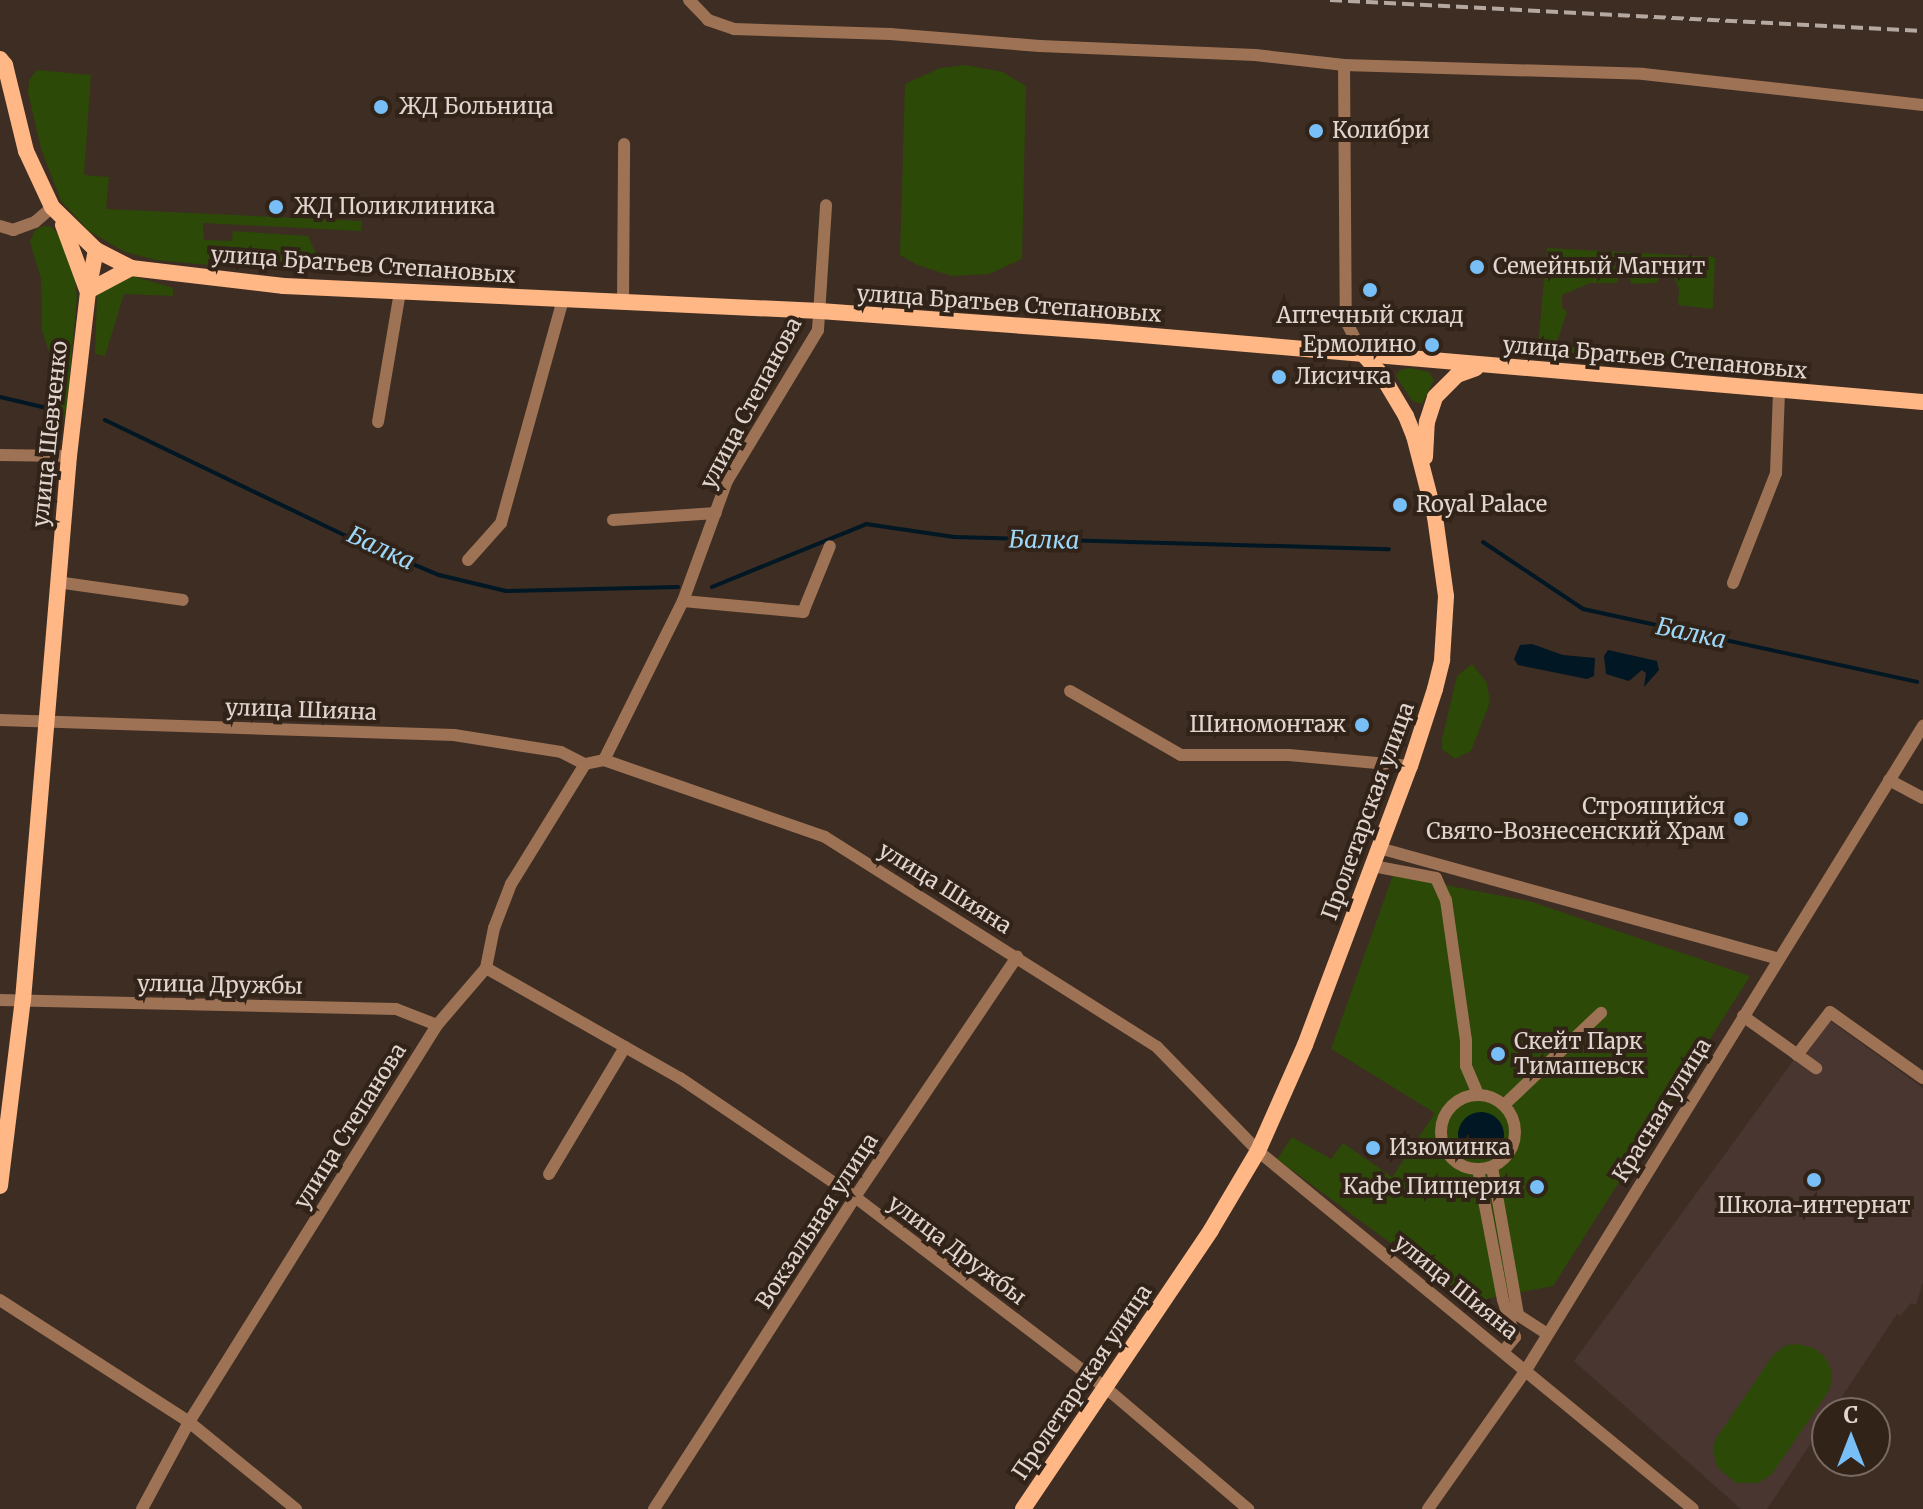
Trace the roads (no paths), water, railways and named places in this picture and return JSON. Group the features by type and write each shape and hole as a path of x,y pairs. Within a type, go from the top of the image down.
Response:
{"main road":[{"name":"улица Шевченко","path":"0,59 5,65 26,151 55,210 88,291"},
{"name":"улица Братьев Степановых","path":"55,210 96,250 131,268 284,286 820,311 1362,353 1480,366 1923,402"},
{"name":"улица Шевченко","path":"0,1186 23,1000 44,721 69,456 88,291 96,250"},
{"path":"88,291 131,268"},
{"name":"Пролетарская улица","path":"1023,1509 1211,1230 1258,1151 1305,1045 1410,766 1435,689 1445,631 1446,574 1424,471 1414,436 1399,402 1381,374 1362,353"},
{"path":"1424,471 1427,422 1435,397 1457,375 1480,366"}],"street":[{"path":"689,0 708,20 734,29 890,34 1040,46 1255,55 1344,65 1643,74 1923,105"},
{"name":"Пролетарская улица","path":"1344,65 1346,321 1362,353"},
{"path":"623,303 624,144"},
{"name":"улица Степанова","path":"604,760 683,601 727,481 818,330 826,205"},
{"path":"0,226 13,230 55,210"},
{"path":"378,422 400,292"},
{"path":"468,560 501,523 563,300"},
{"path":"1733,583 1776,473 1779,390"},
{"path":"0,455 69,456"},
{"name":"улица Степанова","path":"613,520 716,513"},
{"path":"683,601 803,612 830,546"},
{"path":"57,582 183,600"},
{"path":"1070,691 1181,755 1289,755 1410,766"},
{"name":"улица Шияна","path":"0,720 454,735 561,752 585,764"},
{"name":"Красная улица","path":"1428,1509 1526,1370 1923,726"},
{"path":"585,764 604,760"},
{"name":"улица Шияна","path":"604,760 825,837 1157,1047 1258,1151 1693,1509"},
{"name":"улица Степанова","path":"142,1509 189,1422 437,1025 486,968 494,928 511,884 585,764"},
{"path":"1889,780 1923,798"},
{"path":"1379,848 1778,959"},
{"path":"1373,866 1436,878 1446,900 1466,1040 1466,1066 1478,1094"},
{"name":"Вокзальная улица","path":"654,1509 855,1197 1017,957"},
{"name":"улица Дружбы","path":"486,968 680,1078 855,1197 1106,1388 1248,1509"},
{"name":"улица Дружбы","path":"0,1000 396,1009 437,1025"},
{"path":"1797,1055 1830,1012 1923,1078"},
{"path":"1504,1105 1601,1013"},
{"path":"1743,1016 1816,1068"},
{"path":"549,1174 625,1047"},
{"path":"1478,1094 1497,1099 1504,1105 1511,1113 1516,1132 1511,1150 1492,1167 1478,1169 1459,1164 1445,1150 1440,1132 1445,1113 1459,1099 1478,1094"},
{"path":"1492,1167 1518,1315 1547,1334"},
{"path":"1478,1169 1503,1300 1515,1337 1503,1352"},
{"path":"0,1300 189,1422 296,1509"}],"water":[{"path":"1532,644 1563,655 1595,658 1594,676 1587,679 1518,665 1514,659 1520,645"},
{"path":"1608,650 1657,661 1659,670 1644,687 1646,673 1642,670 1629,681 1606,674 1604,656"},
{"path":"1481,1112 1497,1119 1504,1135 1497,1151 1481,1158 1465,1151 1458,1135 1465,1119"}],"waterway":[{"name":"Балка","path":"0,397 59,411"},
{"name":"Балка","path":"105,420 346,536 439,575 506,591 678,587"},
{"name":"Балка","path":"712,587 866,524 954,537 1389,549"},
{"name":"Балка","path":"1483,542 1583,609 1917,682"}],"railway":[{"path":"1330,0 1923,31"}],"place":[{"name":"ЖД Больница","path":"381,107"},
{"name":"Колибри","path":"1316,131"},
{"name":"ЖД Поликлиника","path":"276,207"},
{"name":"Семейный Магнит","path":"1477,267"},
{"name":"Аптечный склад","path":"1370,290"},
{"name":"Ермолино","path":"1432,345"},
{"name":"Лисичка","path":"1279,377"},
{"name":"Royal Palace","path":"1400,505"},
{"name":"Шиномонтаж","path":"1362,725"},
{"name":"Строящийся Свято-Вознесенский Храм","path":"1741,819"},
{"name":"Скейт Парк Тимашевск","path":"1498,1054"},
{"name":"Изюминка","path":"1373,1148"},
{"name":"Школа-интернат","path":"1814,1180"},
{"name":"Кафе Пиццерия","path":"1537,1187"}]}
